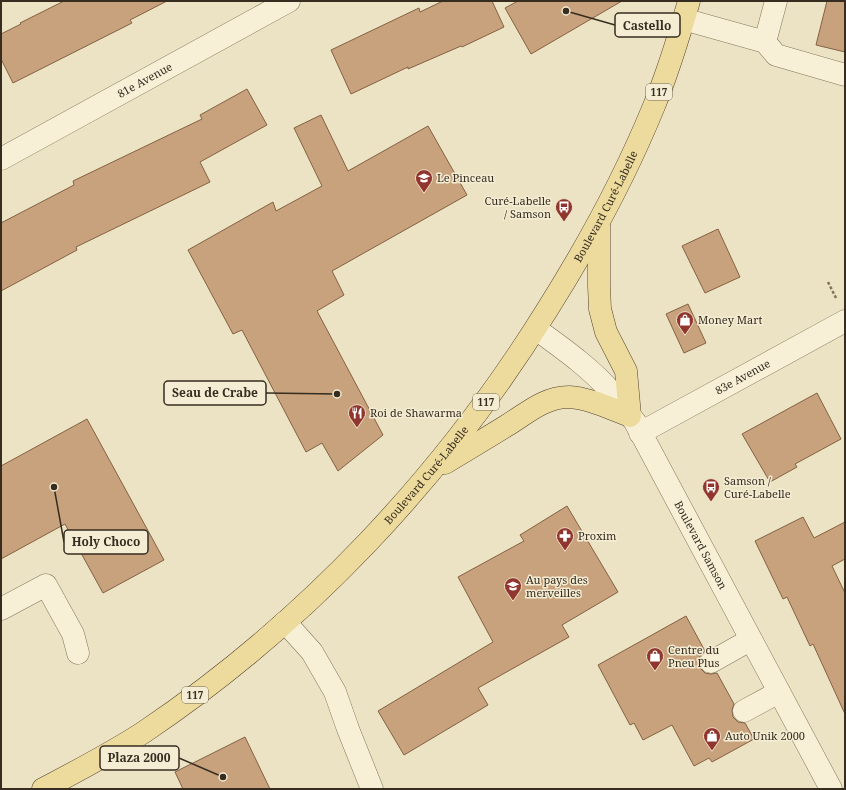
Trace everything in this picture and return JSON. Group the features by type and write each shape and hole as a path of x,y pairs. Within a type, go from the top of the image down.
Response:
{"main road":[{"name":"Boulevard Curé-Labelle","path":"43,789 94,761 159,721 228,670 285,622 372,537 430,472 477,414 512,366 583,252 627,166 655,104 686,10"},
{"path":"599,222 600,309 606,332 626,371 635,425"},
{"path":"430,472 537,405 551,400 569,397 578,398 635,425"}],"street":[{"name":"81e Avenue","path":"1,159 289,1"},
{"path":"765,42 776,1"},
{"path":"686,10 765,42 776,55 845,75"},
{"name":"83e Avenue","path":"635,425 845,321"},
{"name":"Boulevard Samson","path":"536,328 599,379 612,392 635,425 831,789"},
{"path":"1,609 46,585 73,634 78,653"},
{"path":"285,622 312,652 335,692 372,789"},
{"path":"711,662 750,640"},
{"path":"744,711 779,692"}],"path":[{"path":"828,282 834,294"}],"building":[{"path":"64,1 167,1 130,20 132,23 13,83 1,59 1,34"},
{"path":"443,1 492,1 504,27 462,47 461,46 408,69 408,67 351,94 331,50 419,8 420,12"},
{"path":"518,1 622,1 531,54 505,8"},
{"path":"827,1 845,1 845,52 816,45"},
{"path":"247,89 267,125 200,162 210,182 76,247 77,250 1,291 1,223 74,185 73,181 202,119 200,115"},
{"path":"321,115 348,171 428,126 467,195 332,271 344,295 317,311 383,435 338,471 322,443 306,452 242,330 233,334 188,250 273,202 276,211 322,186 294,128"},
{"path":"718,229 740,277 705,293 682,246"},
{"path":"688,304 706,343 684,353 666,314"},
{"path":"817,393 841,439 795,464 797,467 770,482 742,434"},
{"path":"87,419 164,560 103,593 65,524 1,559 1,466"},
{"path":"567,506 618,592 562,625 569,637 478,688 488,705 404,755 378,711 493,642 458,577 524,541 520,535"},
{"path":"803,517 814,538 845,522 845,559 832,566 845,593 845,714 813,644 810,646 787,597 783,599 755,541"},
{"path":"686,616 705,651 700,656 700,668 705,673 717,673 734,704 732,710 733,717 738,722 745,723 754,739 712,762 709,758 694,766 672,725 643,740 634,723 630,725 598,665"},
{"path":"245,737 270,789 183,789 175,772"}],"place":[{"name":"Castello","path":"566,11"},
{"name":"Le Pinceau","path":"424,193"},
{"name":"Curé-Labelle / Samson","path":"564,222"},
{"name":"Money Mart","path":"685,335"},
{"name":"Seau de Crabe","path":"337,394"},
{"name":"Roi de Shawarma","path":"357,428"},
{"name":"Holy Choco","path":"54,487"},
{"name":"Samson / Curé-Labelle","path":"711,502"},
{"name":"Proxim","path":"565,551"},
{"name":"Au pays des merveilles","path":"513,601"},
{"name":"Centre du Pneu Plus","path":"655,671"},
{"name":"Auto Unik 2000","path":"712,751"},
{"name":"Plaza 2000","path":"223,777"}]}
